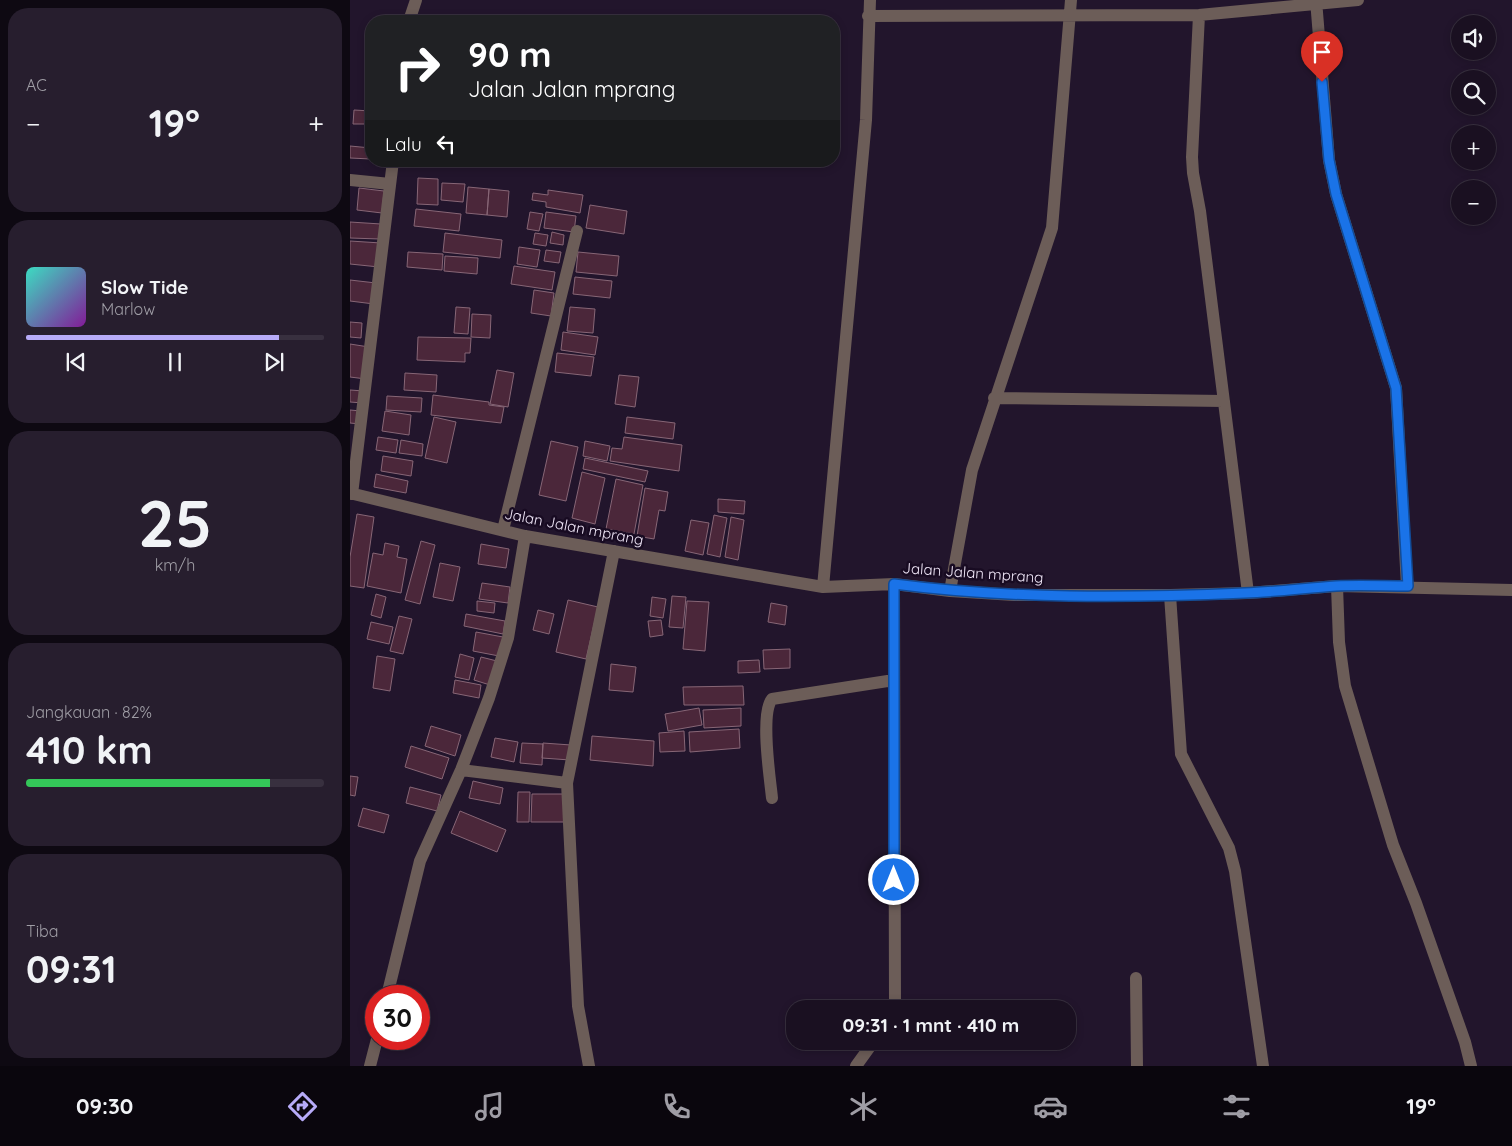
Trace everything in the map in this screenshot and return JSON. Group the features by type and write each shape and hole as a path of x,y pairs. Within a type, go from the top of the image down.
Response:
{"street":[{"path":"411,15 416,0"},
{"path":"823,587 866,120 870,0"},
{"path":"950,591 972,470 994,398 1052,228 1071,0"},
{"path":"868,16 1198,15 1316,2 1358,0"},
{"path":"1316,2 1329,160 1336,194 1396,388 1408,586"},
{"path":"1198,15 1192,173 1200,211 1248,593"},
{"path":"351,493 392,167"},
{"path":"350,180 390,184"},
{"path":"503,530 577,231"},
{"path":"994,398 1224,401"},
{"name":"Jalan Jalan mprang","path":"351,493 526,536 823,587 894,584 950,591 1014,594 1170,595 1248,593 1338,586 1408,586 1512,590"},
{"path":"390,985 420,861 461,770 489,698 508,638 526,536"},
{"path":"589,1066 578,1006 568,783 614,551"},
{"path":"894,584 895,1000"},
{"path":"1338,586 1338,642 1345,686 1393,845 1416,903 1465,1042 1471,1066"},
{"path":"1170,595 1181,754 1229,848 1235,871 1263,1066"},
{"path":"772,798 767,709 772,699 894,680"},
{"path":"461,770 568,783"},
{"path":"1136,978 1137,1066"},
{"path":"370,1066 374,1050"},
{"path":"856,1066 868,1050"}],"building":[{"path":"354,110 365,111 365,124 353,124"},
{"path":"350,146 365,147 365,159 350,158"},
{"path":"418,178 438,179 438,205 417,204"},
{"path":"442,183 465,184 463,202 441,200"},
{"path":"468,187 489,189 487,215 466,213"},
{"path":"359,188 384,191 382,213 357,210"},
{"path":"489,189 509,191 507,217 487,215"},
{"path":"548,190 583,195 580,213 546,207 546,202 532,200 533,193 548,195"},
{"path":"590,205 627,211 624,234 586,228"},
{"path":"416,209 461,214 459,231 414,226"},
{"path":"530,212 543,214 539,231 527,229"},
{"path":"546,212 576,216 574,232 544,228"},
{"path":"350,222 381,224 380,239 350,238"},
{"path":"552,232 564,235 563,245 550,243"},
{"path":"445,233 502,240 500,258 443,252"},
{"path":"535,233 548,235 546,246 533,244"},
{"path":"350,241 381,243 379,267 350,264"},
{"path":"519,247 540,250 537,267 517,264"},
{"path":"546,250 561,252 559,263 544,261"},
{"path":"408,252 443,254 442,270 407,267"},
{"path":"578,252 619,256 617,276 576,272"},
{"path":"445,256 478,258 477,274 444,271"},
{"path":"514,266 555,272 552,290 511,284"},
{"path":"575,277 612,281 610,298 573,294"},
{"path":"350,280 376,283 374,304 350,301"},
{"path":"534,290 554,293 551,316 531,313"},
{"path":"456,307 470,308 468,334 454,333"},
{"path":"570,307 595,309 593,333 567,331"},
{"path":"472,314 491,315 490,338 471,337"},
{"path":"350,322 362,323 361,338 350,337"},
{"path":"563,332 598,337 595,355 561,350"},
{"path":"418,337 471,338 470,353 465,353 465,362 417,360"},
{"path":"350,344 369,347 366,379 350,377"},
{"path":"557,353 594,357 591,376 555,372"},
{"path":"497,370 514,373 508,407 490,404"},
{"path":"405,373 437,375 436,392 404,390"},
{"path":"619,375 639,377 635,407 615,404"},
{"path":"350,390 364,391 363,403 350,402"},
{"path":"433,395 489,402 489,405 504,407 501,423 431,415"},
{"path":"387,396 422,398 421,412 386,410"},
{"path":"350,410 361,411 360,424 350,423"},
{"path":"385,411 411,415 409,435 382,431"},
{"path":"434,417 456,422 447,463 425,458"},
{"path":"627,417 675,423 673,439 625,433"},
{"path":"378,437 398,440 396,453 376,450"},
{"path":"624,437 682,445 679,471 610,461 612,448 622,449"},
{"path":"401,440 423,444 422,456 399,453"},
{"path":"551,441 578,447 566,501 539,495"},
{"path":"585,441 610,446 607,461 583,456"},
{"path":"383,456 413,461 411,476 381,471"},
{"path":"585,458 648,471 645,482 583,469"},
{"path":"582,472 605,478 595,524 572,518"},
{"path":"376,474 408,481 406,493 374,487"},
{"path":"616,479 643,485 634,534 606,529"},
{"path":"645,488 668,492 665,511 659,510 654,539 637,536"},
{"path":"718,499 745,501 744,514 718,512"},
{"path":"357,514 374,517 364,588 350,586 350,557"},
{"path":"714,515 727,518 720,557 707,554"},
{"path":"731,517 744,520 738,560 725,557"},
{"path":"691,520 709,523 703,555 685,551"},
{"path":"421,541 435,545 420,604 405,600"},
{"path":"385,543 399,546 397,557 407,559 401,593 367,586 373,553 383,555"},
{"path":"481,544 509,549 506,568 478,564"},
{"path":"440,563 460,567 453,601 433,597"},
{"path":"482,583 510,587 508,603 479,599"},
{"path":"376,594 386,597 381,618 371,615"},
{"path":"672,596 686,597 683,628 669,627"},
{"path":"652,597 666,599 663,618 650,616"},
{"path":"568,600 598,607 586,659 556,652"},
{"path":"477,601 495,603 494,613 477,611"},
{"path":"687,601 709,602 705,651 683,649"},
{"path":"771,603 787,606 785,625 768,622"},
{"path":"538,610 554,614 549,634 533,630"},
{"path":"466,614 505,621 503,634 464,626"},
{"path":"399,616 412,619 403,654 390,651"},
{"path":"661,620 663,635 650,637 648,621"},
{"path":"371,622 393,627 389,644 367,639"},
{"path":"476,632 503,637 499,656 473,651"},
{"path":"790,649 790,668 764,669 763,650"},
{"path":"460,654 474,658 469,680 455,677"},
{"path":"377,656 395,659 390,691 373,688"},
{"path":"481,657 497,661 490,685 474,680"},
{"path":"759,660 760,672 738,673 738,661"},
{"path":"611,664 636,667 633,692 609,690"},
{"path":"455,680 481,685 479,698 453,693"},
{"path":"743,686 744,705 684,705 683,687"},
{"path":"699,708 702,725 668,731 665,714"},
{"path":"741,708 741,726 704,728 703,710"},
{"path":"431,726 461,735 455,756 425,746"},
{"path":"739,729 740,748 690,752 689,732"},
{"path":"684,731 685,751 660,752 659,733"},
{"path":"592,736 654,741 653,766 590,760"},
{"path":"495,738 518,742 514,762 491,757"},
{"path":"522,743 543,744 542,765 520,763"},
{"path":"543,743 571,745 570,760 542,758"},
{"path":"411,746 449,758 442,779 405,767"},
{"path":"350,776 358,777 355,796 350,795"},
{"path":"473,781 503,788 500,804 469,798"},
{"path":"410,787 441,795 437,811 406,803"},
{"path":"518,792 530,792 529,822 517,822"},
{"path":"532,794 566,794 566,822 531,822"},
{"path":"363,808 389,815 384,833 358,826"},
{"path":"460,811 506,830 497,852 451,833"}],"route":[{"path":"894,880 894,584 950,591 1014,594 1130,595 1248,593 1338,586 1408,586 1396,388 1336,194 1329,160 1322,82"}]}
